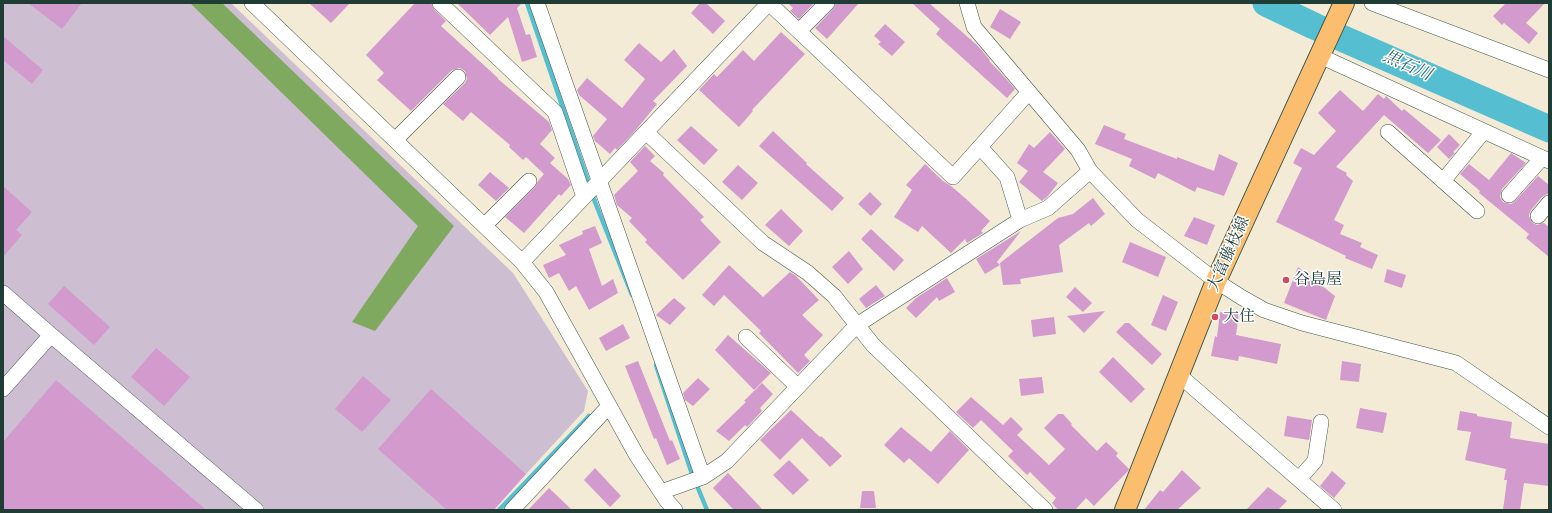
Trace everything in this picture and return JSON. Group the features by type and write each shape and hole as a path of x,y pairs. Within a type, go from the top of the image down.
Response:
{"main road":[{"name":"大富藤枝線","path":"1125,510 1216,281 1342,7"}],"street":[{"path":"252,3 522,262 546,292 637,456 675,510"},
{"path":"440,3 555,112 592,188"},
{"path":"537,3 592,188 698,479"},
{"path":"522,262 769,3 953,177 1029,92"},
{"path":"799,31 827,3"},
{"path":"967,3 974,27 1078,150 1090,171 1137,220 1216,281 1264,310 1302,323 1456,363 1549,427"},
{"path":"1372,3 1549,70"},
{"path":"1322,53 1545,160 1509,195"},
{"path":"395,140 458,77"},
{"path":"1443,181 1484,131"},
{"path":"646,132 763,243 808,273 834,296 874,345 1045,510"},
{"path":"1388,132 1476,211"},
{"path":"980,147 1007,177 1020,220"},
{"path":"661,492 698,479 727,461 858,324 1020,220 1048,208 1090,171"},
{"path":"485,225 529,181"},
{"path":"1538,216 1549,203"},
{"path":"3,293 256,510"},
{"path":"3,389 51,335"},
{"path":"746,337 798,387"},
{"path":"1179,375 1334,510"},
{"path":"512,510 609,406"},
{"path":"1299,480 1316,461 1321,422"}],"shaded area":[{"path":"3,3 231,3 513,273 588,391 584,411 493,510 3,510"}],"green space":[{"path":"190,3 222,3 454,226 375,331 352,322 418,226"}],"building":[{"path":"28,3 82,3 62,29"},
{"path":"309,3 350,3 331,23"},
{"path":"415,3 431,3 434,9 446,21 441,26 498,79 549,122 552,130 540,144 555,158 550,163 568,179 571,185 561,196 559,194 524,233 505,217 535,187 544,174 526,157 523,160 509,147 510,145 471,112 463,121 443,104 465,83 467,79 465,71 460,68 452,70 411,111 377,80 384,73 366,55"},
{"path":"457,3 522,3 517,8 526,35 530,34 537,57 522,62 508,17 490,35"},
{"path":"700,3 706,3 725,21 713,34 691,13"},
{"path":"788,3 814,3 799,19 790,11 793,8"},
{"path":"836,3 859,3 827,39 815,28 833,9"},
{"path":"912,3 929,3 978,46 990,60 989,61 1015,89 1007,98 936,34 940,29"},
{"path":"1506,3 1545,3 1526,23 1538,33 1529,44 1504,23 1502,25 1493,16"},
{"path":"1000,9 1021,22 1010,39 990,27"},
{"path":"885,24 905,42 892,56 878,44 881,42 874,36"},
{"path":"781,32 805,54 752,110 753,111 739,127 699,90 714,74 717,77 743,50 754,61"},
{"path":"3,36 43,70 32,84 3,60"},
{"path":"639,43 661,62 674,49 687,66 653,101 657,104 635,131 617,150 615,148 610,154 595,141 593,136 607,119 579,95 577,90 587,78 622,108 645,79 624,60"},
{"path":"1340,90 1363,111 1378,94 1384,99 1386,96 1402,111 1404,109 1441,140 1428,153 1384,115 1336,167 1347,173 1346,175 1353,181 1334,220 1344,225 1340,234 1362,243 1360,247 1378,255 1372,269 1345,258 1346,256 1276,222 1302,168 1293,163 1301,148 1314,155 1336,131 1318,113"},
{"path":"1104,125 1126,134 1124,139 1214,171 1219,154 1238,163 1224,196 1197,187 1195,192 1158,173 1155,179 1129,166 1132,159 1095,144"},
{"path":"691,126 718,150 704,165 677,140"},
{"path":"773,131 807,163 806,164 844,198 832,211 759,146"},
{"path":"1050,132 1065,149 1043,172 1058,183 1042,201 1019,182 1028,171 1017,163 1029,144 1034,148"},
{"path":"1449,134 1460,145 1449,159 1437,147"},
{"path":"645,146 655,156 650,161 664,173 663,175 704,217 700,220 721,242 683,280 645,242 647,240 629,221 632,218 617,205 614,195 638,171 630,162"},
{"path":"1511,153 1526,163 1502,189 1500,197 1503,202 1511,204 1538,176 1549,185 1549,193 1542,197 1531,210 1529,215 1533,223 1537,225 1544,223 1549,227 1549,257 1526,238 1529,234 1479,193 1480,191 1460,174 1469,164 1489,180"},
{"path":"925,164 990,221 981,231 983,233 967,243 965,239 951,253 922,226 918,232 894,217 912,190 906,185"},
{"path":"738,165 758,183 742,200 722,182"},
{"path":"490,172 509,188 496,201 478,185"},
{"path":"3,186 32,212 16,230 22,235 3,257"},
{"path":"870,192 882,204 871,216 858,204"},
{"path":"1093,198 1105,214 1091,226 1089,223 1059,245 1063,272 1020,279 1021,284 1003,285 1000,263 1058,218 1073,214"},
{"path":"781,209 803,231 789,246 765,225"},
{"path":"1194,217 1215,225 1207,245 1184,236"},
{"path":"595,226 602,243 589,249 602,286 613,279 618,293 589,310 576,286 569,291 559,273 549,278 543,265 566,255 559,245 583,234 582,231"},
{"path":"871,229 904,260 894,271 861,239"},
{"path":"1021,231 997,262 1000,265 985,274 976,259"},
{"path":"1130,242 1166,257 1158,277 1122,262"},
{"path":"849,251 863,269 848,284 832,267"},
{"path":"729,265 763,297 790,272 796,276 819,300 802,315 823,335 804,355 810,361 798,373 759,333 761,331 724,295 714,306 702,295"},
{"path":"1298,267 1335,296 1326,320 1284,303"},
{"path":"1387,269 1406,275 1402,288 1384,282"},
{"path":"947,278 955,292 939,301 937,297 916,318 906,308 916,298"},
{"path":"876,285 885,296 866,308 859,299"},
{"path":"64,286 110,327 94,345 48,304"},
{"path":"1075,287 1092,303 1083,312 1066,297"},
{"path":"1163,295 1178,302 1166,331 1151,325"},
{"path":"674,298 686,308 670,325 656,315"},
{"path":"1105,311 1084,333 1067,316"},
{"path":"1220,312 1239,314 1236,335 1281,344 1277,364 1239,356 1238,361 1211,356 1215,336 1217,337"},
{"path":"1054,317 1056,334 1033,337 1031,320"},
{"path":"1125,323 1129,323 1162,354 1152,365 1116,332"},
{"path":"623,324 630,338 606,351 599,338"},
{"path":"728,335 771,373 754,390 715,350"},
{"path":"156,348 190,377 164,406 131,377"},
{"path":"1113,357 1145,389 1131,403 1099,372"},
{"path":"638,361 670,441 672,440 680,459 667,465 656,438 654,439 625,366"},
{"path":"1342,361 1361,364 1359,382 1340,380"},
{"path":"363,376 391,400 362,432 335,409"},
{"path":"1042,377 1044,393 1021,396 1019,379"},
{"path":"698,378 710,389 693,406 685,400 683,393"},
{"path":"56,380 206,510 3,510 3,442"},
{"path":"762,383 773,394 760,408 762,411 747,427 745,425 729,441 716,431 746,402 744,401"},
{"path":"431,389 526,474 494,510 447,510 378,449"},
{"path":"971,397 1003,425 1011,417 1023,429 1017,435 1049,465 1065,449 1044,428 1058,414 1063,414 1072,424 1071,425 1097,451 1106,442 1118,453 1116,456 1129,469 1094,506 1086,498 1075,510 1058,510 1052,503 1056,498 1030,472 1027,475 1008,456 1013,451 981,420 973,428 956,412"},
{"path":"1360,408 1387,413 1383,433 1356,428"},
{"path":"791,410 842,456 830,467 802,438 780,460 760,440"},
{"path":"1460,411 1477,414 1477,416 1512,422 1510,438 1549,444 1549,486 1524,483 1520,510 1503,510 1507,480 1504,480 1506,469 1465,460 1471,432 1457,430"},
{"path":"1287,416 1312,420 1309,440 1284,436"},
{"path":"901,427 931,452 950,431 969,450 938,484 909,458 904,463 884,445"},
{"path":"789,460 809,480 793,495 773,475"},
{"path":"595,468 621,496 610,507 584,480"},
{"path":"1182,470 1201,488 1177,510 1144,510 1160,490 1163,492"},
{"path":"1332,471 1346,483 1334,498 1320,486"},
{"path":"728,473 763,510 734,510 713,488"},
{"path":"1268,487 1287,501 1278,510 1246,510"},
{"path":"549,488 572,510 528,510"},
{"path":"862,491 874,491 876,508 860,508"}],"waterway":[{"path":"527,3 595,202 632,295"},
{"name":"黒石川","path":"1266,3 1314,26 1549,129"},
{"path":"656,365 691,471 707,510"},
{"path":"499,510 589,416"}],"place":[{"name":"谷島屋","path":"1286,280"},
{"name":"大住","path":"1215,317"}]}
